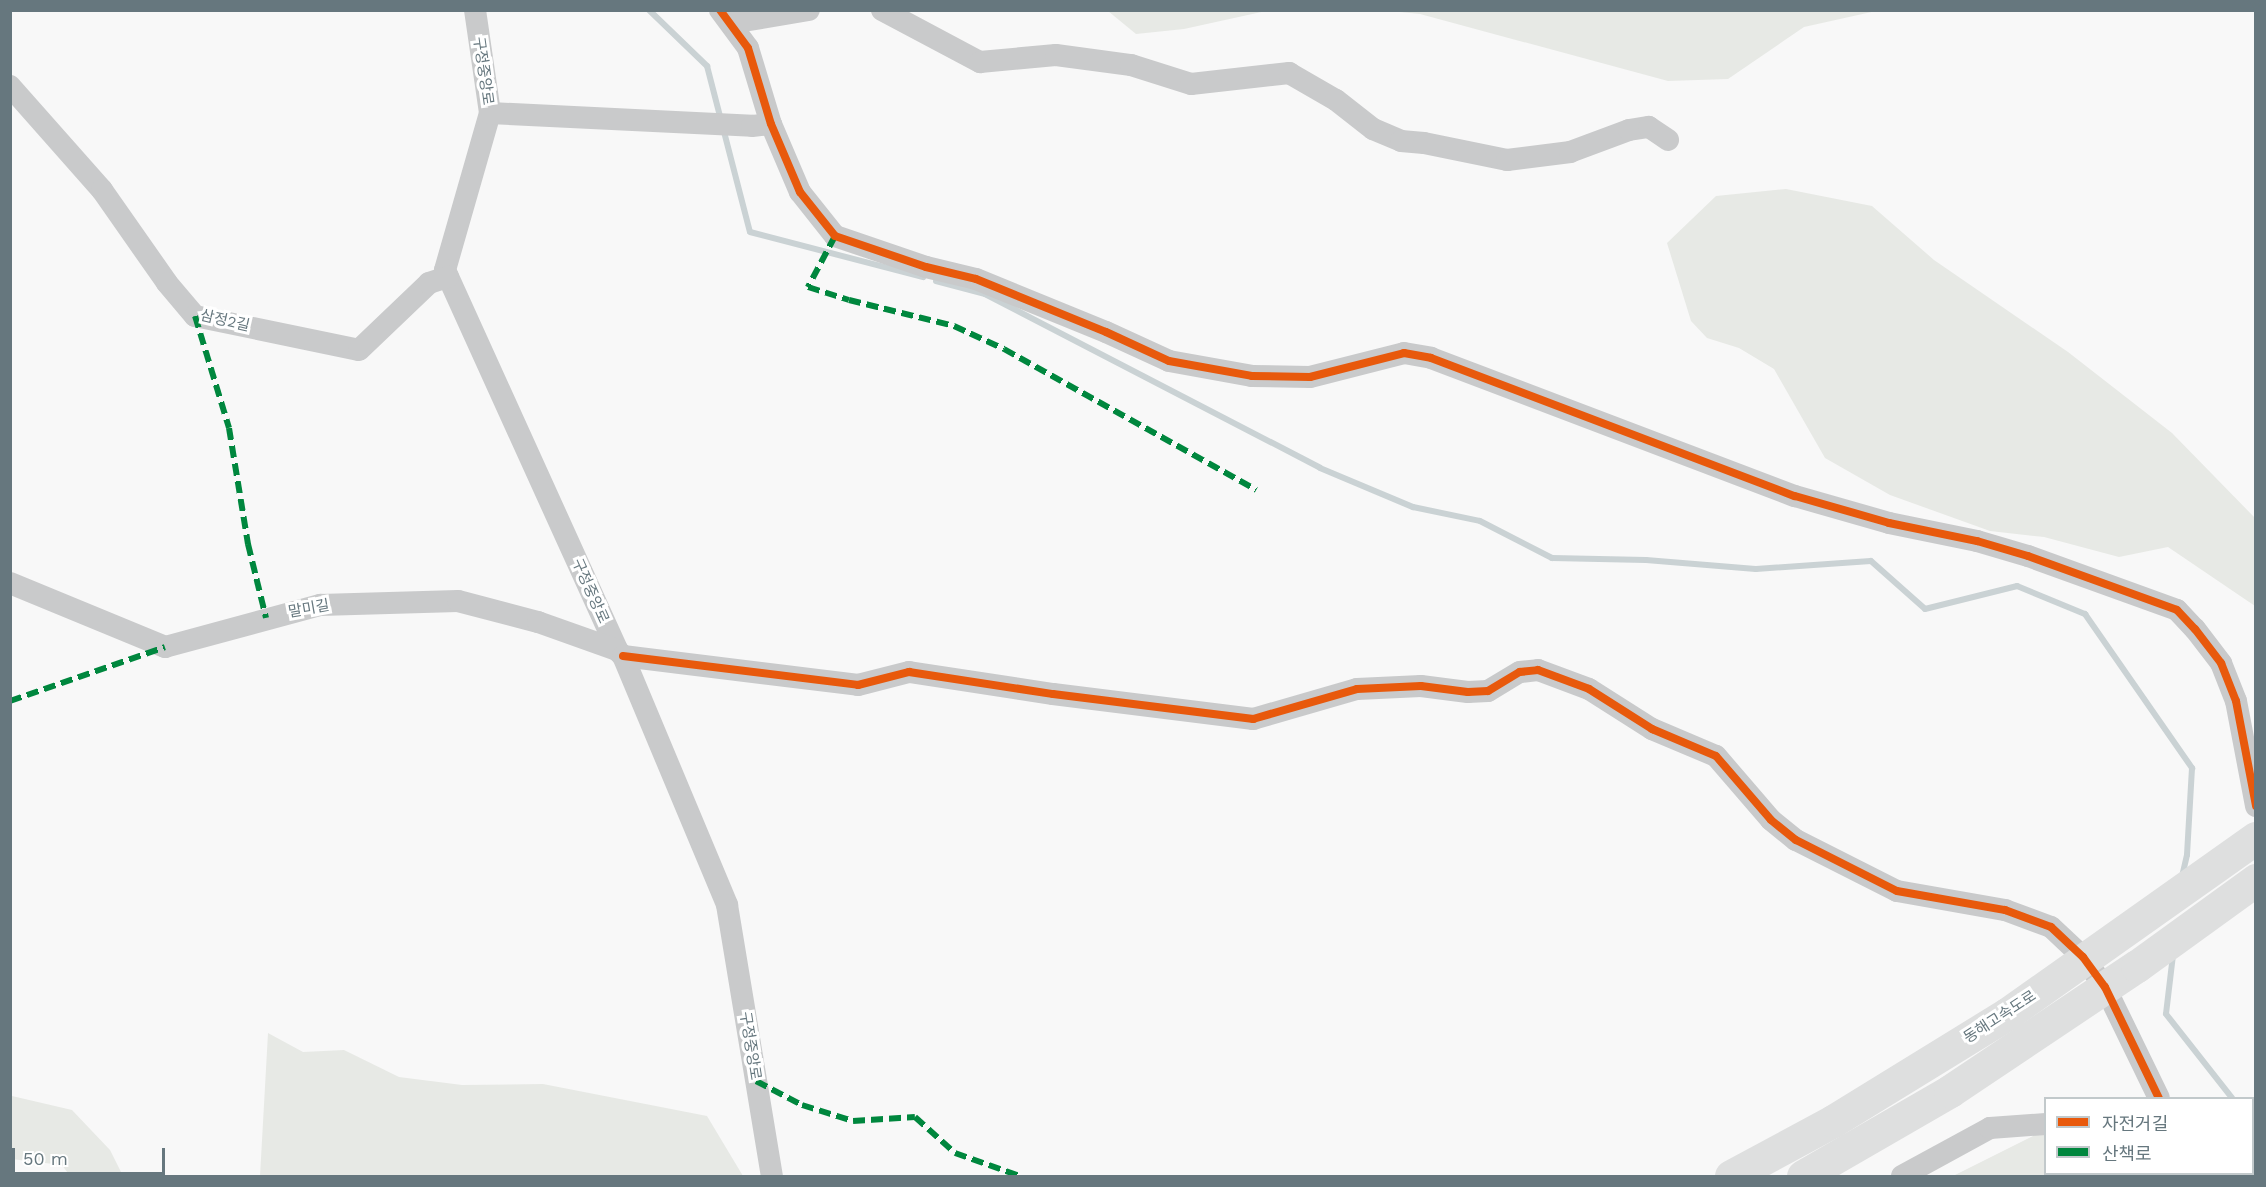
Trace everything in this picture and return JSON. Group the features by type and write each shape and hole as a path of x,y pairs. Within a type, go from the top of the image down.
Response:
{"highway":[{"name":"동해고속도로","path":"1731,1176 1833,1121 2007,1014 2256,838"},
{"path":"1803,1176 1950,1091 2136,966 2256,879"}],"street":[{"path":"726,17 809,10"},
{"path":"882,10 980,62 1056,55 1131,65 1191,84 1289,73 1336,99 1373,129 1401,141 1424,142 1508,160 1570,152 1629,130 1648,127 1668,140"},
{"name":"구정중앙로","path":"471,16 490,112 445,270 620,653 727,905 772,1176"},
{"path":"726,17 748,48 762,125 800,192 835,236 926,267 976,279 1106,332 1169,362 1252,376 1310,377 1404,353 1431,358 1796,496 1889,523 1997,547 2068,569 2176,610 2195,629 2221,663 2225,672 2236,701 2256,806"},
{"name":"삼정2길","path":"10,86 102,189 167,283 195,316 359,350 429,283 448,277"},
{"path":"490,112 762,125"},
{"name":"말미길","path":"10,583 165,647 320,605 458,601 538,622 620,653 858,685 909,672 1053,694 1253,719 1357,689 1421,686 1468,692 1488,691 1520,672 1538,670 1589,689 1652,729 1716,756 1771,820 1796,840 1897,891 2005,910 2051,927 2084,957 2105,987 2159,1097"},
{"path":"1902,1176 1990,1128 2044,1125"}],"shaded area":[{"path":"1108,11 1266,11 1184,29 1136,34"},
{"path":"1390,11 1876,11 1804,27 1728,79 1668,81 1420,14"},
{"path":"1786,189 1872,206 1934,260 2068,352 2172,433 2255,518 2255,606 2168,547 2119,557 2044,537 1990,531 1890,495 1825,458 1774,369 1739,348 1707,338 1691,321 1667,243 1716,196"},
{"path":"268,1033 303,1052 344,1050 399,1077 462,1085 543,1084 707,1116 743,1176 260,1176"},
{"path":"12,1096 72,1110 110,1150 123,1176 70,1176 62,1165 11,1159"},
{"path":"2044,1130 2044,1175 2059,1176 1953,1176"}],"waterway":[{"path":"649,10 707,66 750,232 923,277"},
{"path":"936,281 985,294 1320,468 1413,507 1480,521 1552,558 1646,560 1756,569 1871,561 1925,609 2017,586 2085,614 2192,768 2187,855 2182,876"},
{"path":"2173,955 2166,1014 2231,1097"}],"marked path":[{"path":"835,236 808,287 849,300 954,326 1004,349 1256,490"},
{"path":"195,316 229,428 248,544 266,618"},
{"path":"10,701 165,647"},
{"path":"756,1081 802,1105 853,1121 915,1117 955,1153 1020,1176"}],"cycle path":[{"path":"720,10 748,48 771,124 800,192 835,236 926,267 976,279 1106,332 1169,361 1252,376 1310,377 1404,353 1431,358 1795,496 1889,523 1977,541 2028,556 2177,610 2221,663 2236,701 2256,806"},
{"path":"623,656 858,685 909,672 1053,694 1253,719 1357,689 1421,686 1468,692 1488,691 1520,672 1538,670 1589,689 1652,729 1716,756 1771,820 1796,840 1897,891 2005,910 2051,927 2083,957 2105,987 2159,1097"}]}
